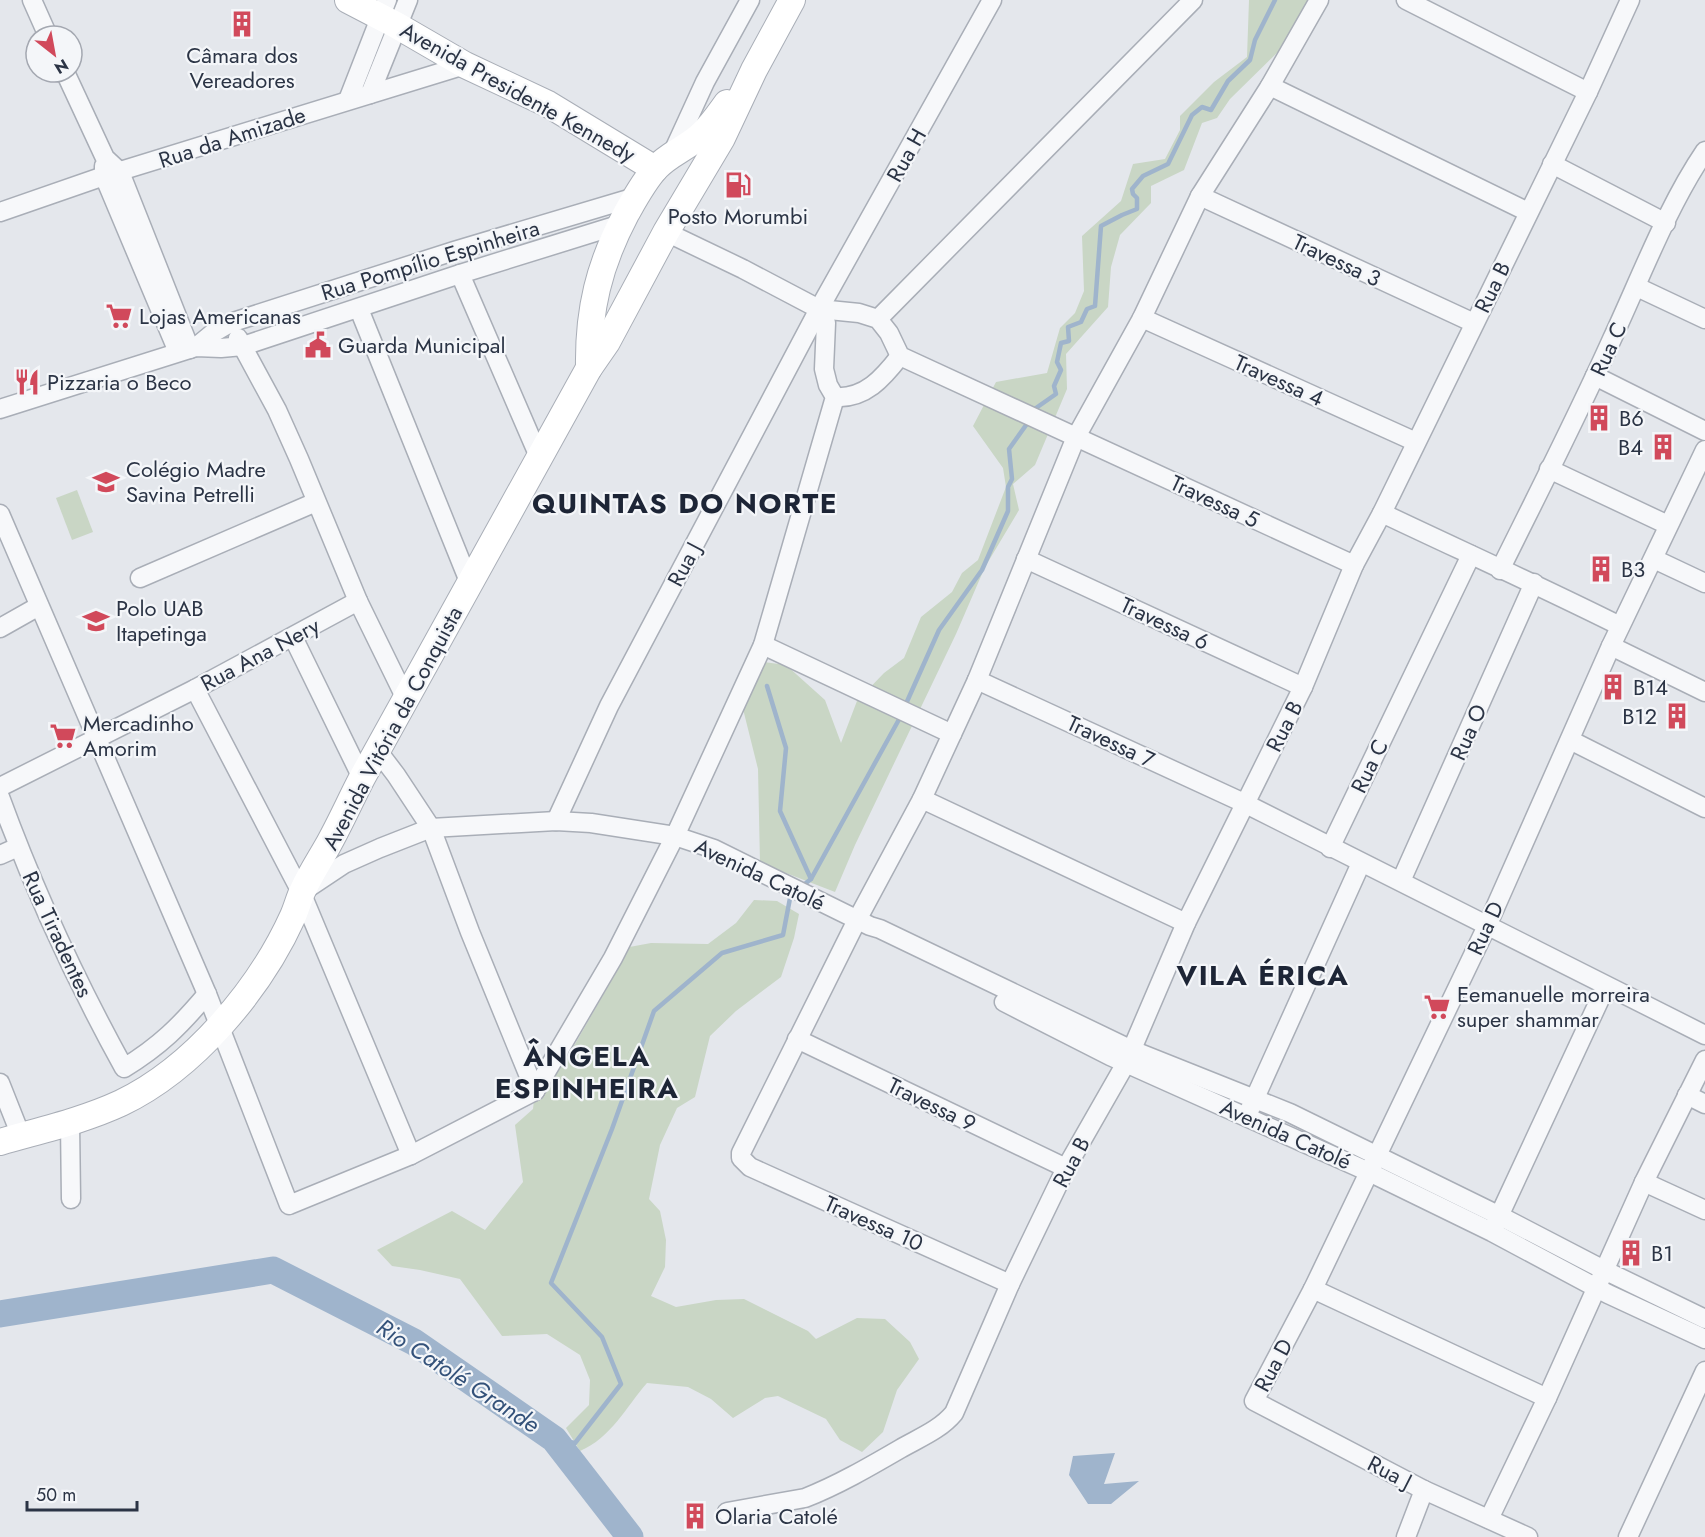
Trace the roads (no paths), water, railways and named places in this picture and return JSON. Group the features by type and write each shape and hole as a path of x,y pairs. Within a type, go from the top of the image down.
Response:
{"main road":[{"name":"Avenida Presidente Kennedy","path":"348,0 388,14 465,65 664,161 678,164 698,181"},
{"path":"589,368 590,325 597,284 606,254 621,224 636,197 664,161 700,136 754,70 792,0"},
{"name":"Avenida Vitória da Conquista","path":"11,1139 70,1123 122,1102 157,1082 182,1063 220,1026 244,996 272,954 293,916 301,892 328,846 405,698 589,368 607,342 666,232 722,138 754,70"}],"street":[{"path":"32,0 43,24"},
{"path":"348,100 388,14 408,0"},
{"path":"664,161 750,0"},
{"name":"Rua H","path":"819,309 992,0"},
{"path":"878,319 1193,0"},
{"path":"797,1039 864,923 978,680 1076,437 1142,318 1200,196 1270,86 1319,0"},
{"path":"1406,0 1588,92"},
{"name":"Rua B","path":"727,1512 817,1494 938,1429 954,1413 1010,1284 1066,1168 1129,1056 1186,923 1303,687 1354,565 1382,513 1588,92 1630,0"},
{"path":"370,94 388,14"},
{"name":"Rua da Amizade","path":"0,213 110,169 465,65"},
{"path":"71,84 188,349"},
{"path":"1270,86 1528,212"},
{"path":"1552,164 1666,223 1703,157"},
{"name":"Travessa 3","path":"1200,196 1474,323"},
{"name":"Rua Pompílio Espinheira","path":"0,409 188,349 230,323 454,251 636,197"},
{"name":"Rua C","path":"1500,570 1596,376 1666,223"},
{"name":"Rua Pompílio Espinheira","path":"188,349 243,346 460,274 621,224"},
{"path":"666,232 819,309 859,313 878,319 889,333 900,356 884,376 867,390 848,398 835,397"},
{"path":"460,274 540,459"},
{"path":"1636,287 1705,319"},
{"path":"359,309 470,584"},
{"path":"0,514 207,994 290,1205 411,1155 535,1091 613,958 675,836 763,645 835,397 828,385 824,369 826,323 819,309"},
{"name":"Rua J","path":"556,821 609,706 819,309"},
{"name":"Travessa 4","path":"1142,318 1416,442"},
{"path":"230,323 277,410 358,601 405,698"},
{"name":"Travessa 5","path":"900,356 1354,565"},
{"path":"1596,376 1705,431"},
{"name":"Rua D","path":"1254,1401 1313,1289 1487,926 1620,626 1705,450"},
{"path":"1549,469 1668,525"},
{"path":"140,578 316,502"},
{"path":"1382,513 1500,570 1534,583 1620,626"},
{"name":"Rua C","path":"1330,848 1471,555"},
{"name":"Travessa 6","path":"1026,559 1303,687"},
{"path":"1654,559 1705,583"},
{"name":"Rua O","path":"1401,882 1534,583"},
{"name":"Rua Ana Nery","path":"0,787 195,689 358,601"},
{"path":"0,628 39,606"},
{"path":"293,637 362,778"},
{"path":"763,645 952,734"},
{"path":"1611,646 1705,692"},
{"name":"Travessa 7","path":"978,680 1244,803 1705,1035"},
{"path":"195,689 301,892 411,1155"},
{"path":"1570,740 1705,808"},
{"path":"377,750 431,828 470,932 535,1091"},
{"name":"Rua Tiradentes","path":"0,797 18,847 95,1015 124,1068 145,1055 181,1026 207,994"},
{"path":"922,799 1186,923"},
{"name":"Avenida Catolé","path":"301,892 344,864 431,828 556,821 591,823 675,836 714,849 864,923 892,945 1129,1056 1246,1116 1373,1165 1496,1224 1604,1270 1705,1319"},
{"path":"0,855 18,847"},
{"path":"1246,1116 1361,863"},
{"path":"1496,1224 1606,986"},
{"name":"Travessa 10","path":"797,1039 743,1148 741,1158 750,1167 1010,1284"},
{"name":"Travessa 9","path":"797,1039 1066,1168"},
{"name":"Avenida Catolé","path":"1129,1056 1255,1098 1321,1128 1373,1165"},
{"path":"1489,1519 1547,1398 1644,1182 1705,1060"},
{"path":"0,1083 11,1139"},
{"path":"1687,1095 1705,1104"},
{"path":"70,1123 71,1199"},
{"path":"1644,1182 1705,1210"},
{"name":"Avenida Catolé","path":"1496,1224 1596,1288 1705,1339"},
{"path":"1313,1289 1547,1398"},
{"path":"1628,1537 1705,1371"},
{"name":"Rua J","path":"1254,1401 1424,1490 1528,1537"},
{"path":"1406,1537 1424,1490"}],"water":[{"path":"1115,1453 1104,1484 1139,1481 1111,1504 1088,1504 1069,1475 1073,1456"}],"waterway":[{"path":"1033,413 1036,408 1056,394 1054,386 1061,370 1057,362 1061,343 1069,341 1068,327 1081,322 1087,309 1095,306 1101,226 1137,209 1137,198 1132,189 1143,176 1168,164 1192,115 1202,107 1211,110 1228,81 1250,60 1255,40 1275,0"},
{"path":"905,706 939,630 982,570 1008,511 1008,487 1012,479 1009,449 1029,421"},
{"path":"767,686 786,748 780,811 811,879 801,887"},
{"path":"811,879 902,714"},
{"path":"554,1439 575,1443 621,1384 602,1337 551,1283 612,1129 654,1011 722,953 783,935 791,893"},
{"name":"Rio Catolé Grande","path":"0,1314 273,1270 414,1342 554,1439 630,1537"}],"place":[{"name":"Câmara dos Vereadores","path":"242,24"},
{"name":"Posto Morumbi","path":"738,185"},
{"name":"Lojas Americanas","path":"119,316"},
{"name":"Guarda Municipal","path":"318,345"},
{"name":"Pizzaria o Beco","path":"27,382"},
{"name":"B6","path":"1599,418"},
{"name":"B4","path":"1663,447"},
{"name":"Colégio Madre Savina Petrelli","path":"106,482"},
{"name":"B3","path":"1601,569"},
{"name":"Polo UAB Itapetinga","path":"96,621"},
{"name":"B14","path":"1613,687"},
{"name":"B12","path":"1677,716"},
{"name":"Mercadinho Amorim","path":"63,736"},
{"name":"Eemanuelle morreira super shammar","path":"1437,1007"},
{"name":"B1","path":"1631,1253"},
{"name":"Olaria Catolé","path":"695,1516"}],"district":[{"name":"QUINTAS DO NORTE","path":"685,503"},
{"name":"VILA ÉRICA","path":"1263,975"},
{"name":"ÂNGELA ESPINHEIRA","path":"587,1072"}]}
